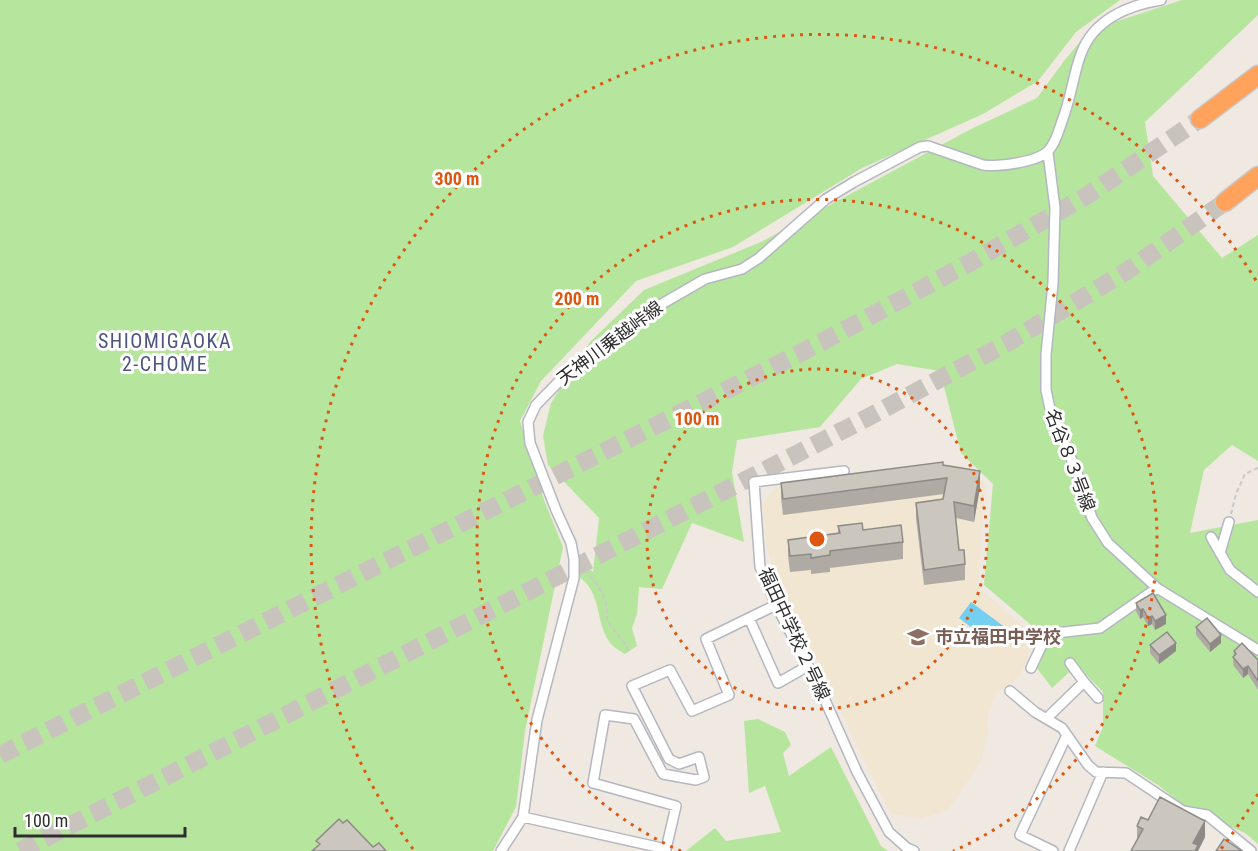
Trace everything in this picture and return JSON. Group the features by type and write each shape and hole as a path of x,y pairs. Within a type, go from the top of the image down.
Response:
{"highway":[{"path":"1200,119 1258,75"},
{"path":"1224,202 1258,176"}],"street":[{"path":"1047,153 1066,112 1081,53 1088,39 1094,31 1117,14 1142,3 1161,0"},
{"name":"天神川乗越峠線","path":"501,851 523,817 537,720 574,578 574,559 566,532 533,456 527,428 536,405 574,365 615,339 634,320 705,279 742,269 759,258 826,200 854,182 920,147 928,146 992,166 1026,161 1047,153"},
{"name":"名谷８３号線","path":"1047,153 1055,208 1046,390 1050,409 1076,470 1092,518 1108,543 1157,588 1258,650"},
{"name":"福田中学校２号線","path":"844,471 754,482 760,567 776,605 820,689 857,772 890,832 907,848 914,851"},
{"path":"1220,553 1229,522"},
{"path":"1211,537 1230,570 1258,592"},
{"path":"1031,668 1047,634 1100,628 1157,588"},
{"path":"523,817 666,849 676,806 593,783 605,715 634,719 663,774 696,780 704,777 699,757 679,764 669,759 632,686 670,669 692,711 729,695 706,639 776,605"},
{"path":"749,618 778,683 808,666"},
{"path":"1070,663 1098,698"},
{"path":"1047,718 1084,682"},
{"path":"1010,691 1067,735 1088,765 1096,772 1126,773 1183,811 1207,814 1251,851"},
{"path":"1053,851 1020,835 1067,735"},
{"path":"1069,851 1103,772"}],"path":[{"path":"1229,522 1236,495 1245,474 1258,468"},
{"path":"574,559 598,584 605,596 607,621 626,645 628,652"}],"shaded area":[{"name":"市立福田中学校","path":"960,464 985,484 978,586 1029,632 1032,642 1019,677 994,696 987,719 988,732 981,761 948,810 920,819 890,813 776,577 767,548 762,505 772,491 779,486"}],"green space":[{"path":"0,0 1120,0 1076,32 1038,81 983,114 862,168 733,247 636,281 541,381 520,421 544,500 563,547 525,731 516,807 493,851 0,851"},
{"path":"1182,0 1258,0 1258,15 1145,122 1153,176 1222,258 1258,235 1258,461 1232,445 1204,470 1190,533 1258,520 1258,844 1245,833 1187,808 1158,785 1095,746 1103,727 1103,692 1077,665 1052,688 1036,667 1050,641 984,585 993,484 961,453 940,371 897,364 861,379 820,427 737,440 732,472 744,542 692,523 662,589 639,587 637,614 632,628 637,646 625,654 614,647 607,638 591,590 576,575 577,557 593,572 599,518 548,465 543,436 551,403 590,342 644,290 761,242 971,129 1037,98 1090,30"},
{"path":"758,719 785,732 791,745 783,753 789,776 831,747 881,846 888,851 686,851 715,828 726,841 781,832 765,786 749,793 744,721"}],"water":[{"path":"971,602 1006,628 993,644 959,618"}],"building":[{"path":"943,462 943,465 980,471 974,506 954,502 959,550 964,550 965,564 924,570 916,503 943,499 947,478 783,499 781,483"},
{"path":"862,523 863,530 901,525 903,542 830,551 830,555 811,558 811,554 790,556 788,540 840,533 838,526"},
{"path":"1153,593 1166,615 1155,621 1152,616 1148,618 1136,603"},
{"path":"1207,618 1221,635 1210,644 1196,627"},
{"path":"1167,632 1176,643 1159,655 1150,645"},
{"path":"1242,643 1258,660 1258,681 1248,666 1243,669 1233,657 1236,654 1234,651"},
{"path":"1160,797 1205,821 1193,843 1198,845 1195,851 1131,851 1143,829 1137,826 1141,817 1148,820"},
{"path":"339,819 343,823 347,820 373,847 379,843 386,851 312,851 320,844 316,841"},
{"path":"1224,839 1242,851 1216,851"}],"tunnel":[{"path":"0,755 822,342 971,262 1088,195 1200,119"},
{"path":"20,851 863,420 1007,343 1127,271 1225,202"}],"place":[{"name":"市立福田中学校","path":"918,637"}],"district":[{"name":"SHIOMIGAOKA 2-CHOME","path":"165,352"}]}
